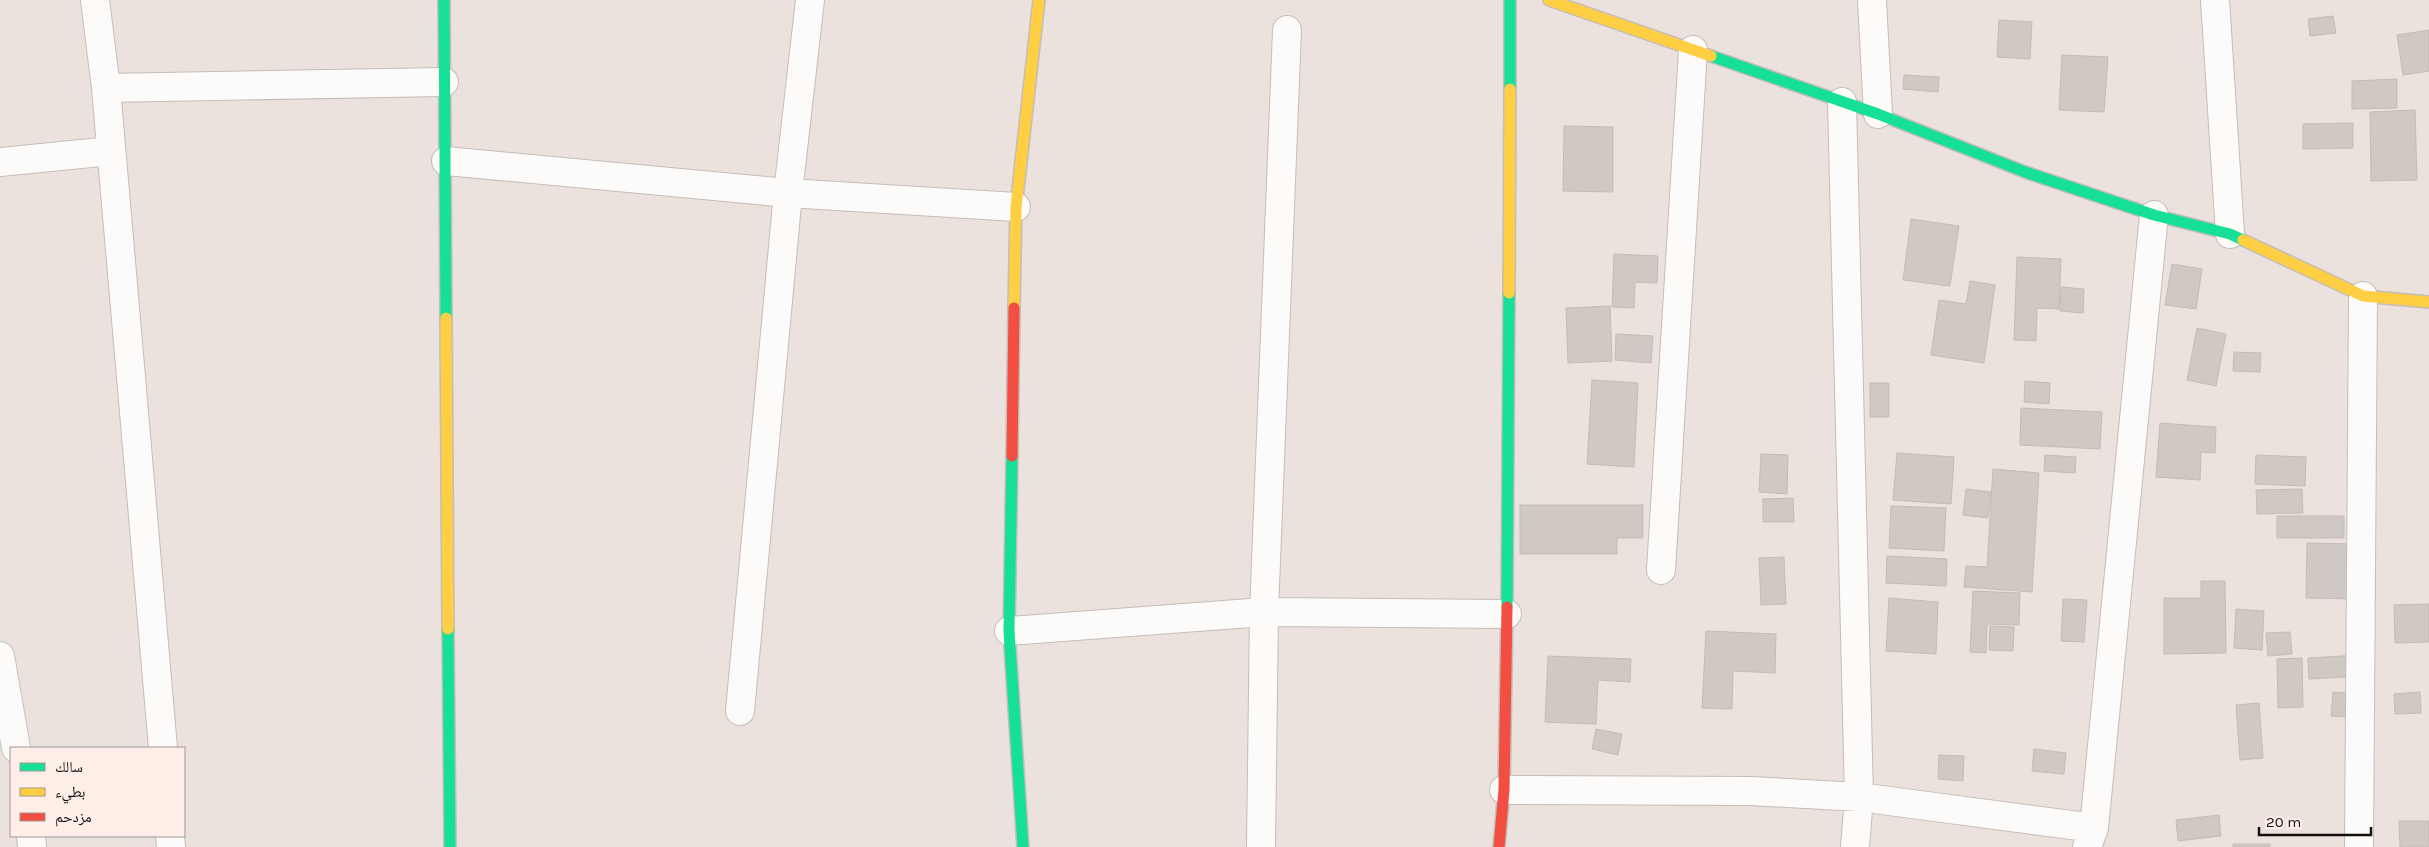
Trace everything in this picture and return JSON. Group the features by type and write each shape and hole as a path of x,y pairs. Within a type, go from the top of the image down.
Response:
{"street":[{"path":"95,0 106,88 163,747"},
{"path":"444,0 450,847"},
{"path":"740,711 788,194 810,0"},
{"path":"1023,847 1009,631 1016,207 1040,0"},
{"path":"1498,847 1504,790 1510,0"},
{"path":"1549,0 1878,114 2025,172 2154,215 2230,234 2363,296 2429,302"},
{"path":"1872,0 1878,114"},
{"path":"2215,0 2230,234"},
{"path":"1261,847 1264,612 1288,30"},
{"path":"1661,570 1692,50"},
{"path":"106,88 444,82"},
{"path":"1842,102 1859,797 1855,847"},
{"path":"0,162 111,151"},
{"path":"446,162 788,194 1016,207"},
{"path":"1504,790 1752,791 1859,797 2091,837 2154,215"},
{"path":"2359,847 2363,296"},
{"path":"1009,631 1264,612 1506,614"},
{"path":"0,656 16,747"}],"building":[{"path":"2333,16 2336,33 2310,36 2308,19"},
{"path":"1999,20 2032,22 2030,59 1997,57"},
{"path":"2429,30 2429,71 2403,75 2397,35"},
{"path":"2062,55 2108,57 2104,112 2059,110"},
{"path":"1904,75 1939,77 1938,92 1903,89"},
{"path":"2397,79 2397,108 2352,109 2352,81"},
{"path":"2415,110 2417,180 2371,181 2370,112"},
{"path":"2353,123 2353,148 2303,149 2303,124"},
{"path":"1564,126 1613,127 1613,192 1563,191"},
{"path":"1911,219 1959,226 1950,286 1903,280"},
{"path":"1614,254 1658,256 1657,283 1635,282 1634,308 1612,307"},
{"path":"2017,257 2061,259 2059,309 2037,308 2036,341 2014,340"},
{"path":"2172,264 2202,269 2196,309 2165,305"},
{"path":"1970,281 1995,285 1984,363 1931,355 1939,300 1966,304"},
{"path":"2061,287 2084,289 2083,313 2060,311"},
{"path":"1610,306 1612,361 1568,363 1566,308"},
{"path":"2197,328 2226,334 2216,386 2187,380"},
{"path":"1616,334 1653,336 1651,363 1615,360"},
{"path":"2234,352 2261,353 2260,372 2233,371"},
{"path":"1592,380 1638,383 1634,467 1587,464"},
{"path":"2025,381 2050,383 2049,404 2024,402"},
{"path":"1870,383 1889,383 1889,417 1870,417"},
{"path":"2021,408 2102,412 2100,449 2020,445"},
{"path":"2160,423 2216,427 2215,453 2201,452 2200,480 2156,477"},
{"path":"1897,453 1954,457 1951,504 1893,500"},
{"path":"1761,454 1788,455 1787,494 1759,492"},
{"path":"2045,455 2076,457 2075,473 2044,471"},
{"path":"2256,455 2306,457 2305,486 2255,484"},
{"path":"1993,469 2039,473 2032,592 1964,587 1966,566 1987,567"},
{"path":"1966,489 1991,492 1988,518 1963,515"},
{"path":"2302,489 2303,513 2257,514 2256,490"},
{"path":"1793,498 1794,522 1763,522 1763,499"},
{"path":"1520,505 1643,505 1643,538 1617,538 1617,554 1520,554"},
{"path":"1891,506 1946,508 1944,551 1889,548"},
{"path":"2277,516 2344,516 2344,538 2277,538"},
{"path":"2307,543 2359,544 2358,599 2306,598"},
{"path":"1887,556 1947,559 1946,586 1886,583"},
{"path":"1784,557 1786,604 1761,605 1759,558"},
{"path":"2201,581 2225,581 2226,653 2164,654 2164,598 2201,598"},
{"path":"1973,591 2020,593 2019,625 1987,624 1986,653 1970,652"},
{"path":"1889,598 1938,602 1936,654 1886,651"},
{"path":"2063,599 2087,600 2084,642 2061,641"},
{"path":"2429,604 2429,642 2395,643 2394,605"},
{"path":"2236,609 2264,611 2262,650 2234,648"},
{"path":"1990,626 2014,627 2013,651 1989,650"},
{"path":"1706,631 1776,634 1775,673 1733,671 1732,709 1702,708"},
{"path":"2290,632 2292,654 2268,656 2266,633"},
{"path":"2359,655 2361,676 2309,679 2308,658"},
{"path":"1548,656 1631,659 1630,682 1598,680 1596,724 1545,722"},
{"path":"2302,658 2303,707 2278,708 2277,659"},
{"path":"2333,692 2362,694 2360,718 2331,716"},
{"path":"2420,692 2421,713 2395,714 2394,694"},
{"path":"2259,703 2263,758 2240,760 2236,705"},
{"path":"1596,729 1622,734 1618,755 1592,749"},
{"path":"2034,749 2066,753 2064,774 2032,771"},
{"path":"1939,755 1964,756 1963,781 1938,779"},
{"path":"2219,815 2221,836 2178,841 2176,820"},
{"path":"2399,821 2429,821 2429,847 2400,847"},
{"path":"2233,844 2270,844 2270,847 2233,847"}],"traffic: fast":[{"path":"444,0 446,318"},
{"path":"1510,0 1510,89"},
{"path":"1711,56 1878,114 2025,172 2154,215 2230,234 2243,240"},
{"path":"1507,607 1509,293"},
{"path":"1012,456 1009,631 1023,847"},
{"path":"448,629 450,847"}],"traffic: slow":[{"path":"1014,308 1016,207 1039,0"},
{"path":"1549,0 1711,56"},
{"path":"1509,293 1510,89"},
{"path":"2243,240 2363,296 2429,302"},
{"path":"446,318 448,629"}],"traffic: jam":[{"path":"1012,456 1014,308"},
{"path":"1499,847 1504,790 1507,607"}]}
